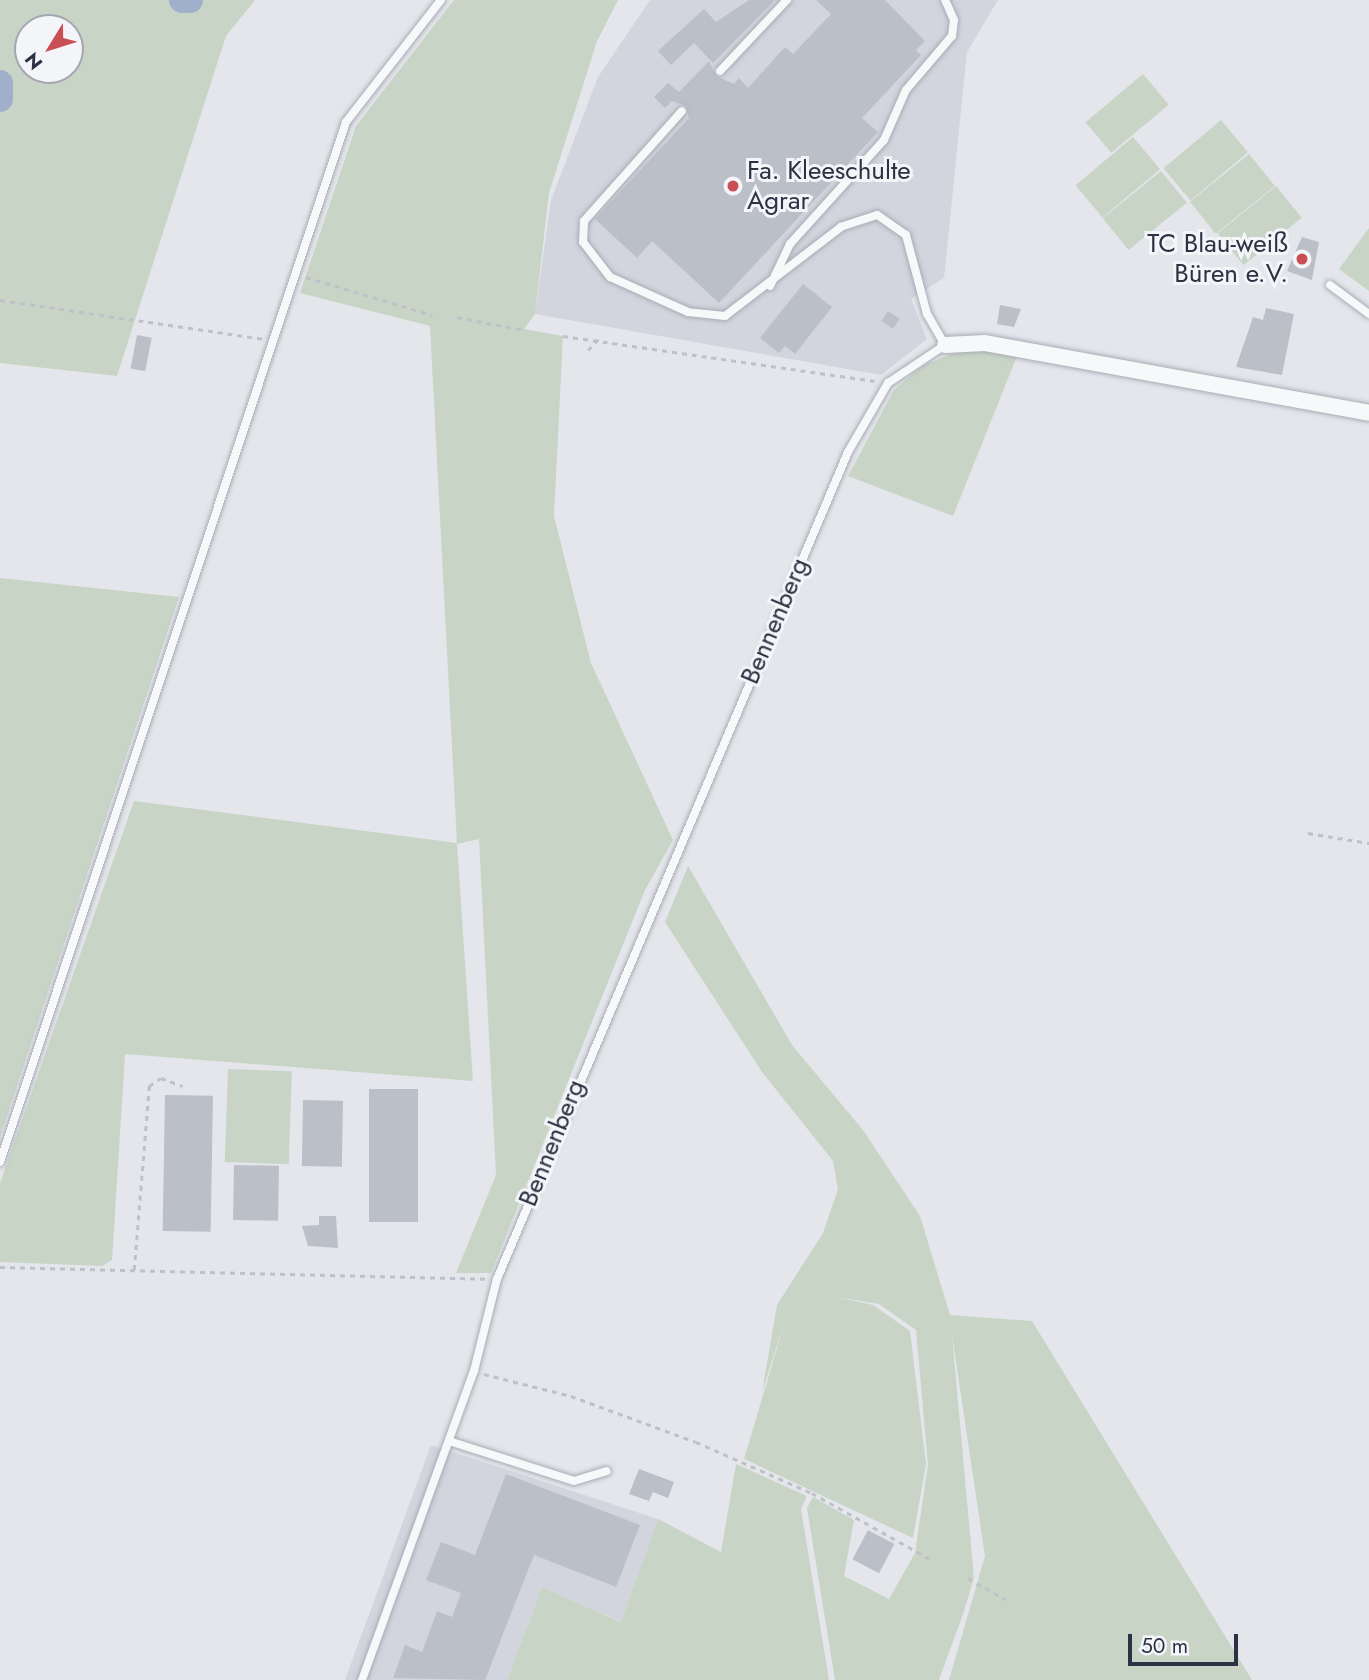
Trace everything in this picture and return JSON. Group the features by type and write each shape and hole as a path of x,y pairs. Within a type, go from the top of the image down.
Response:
{"street":[{"path":"945,345 985,343 1369,413"}],"lane":[{"path":"0,1162 346,122 401,43 441,0"},
{"path":"720,71 787,0"},
{"path":"769,288 790,244 884,140 906,90 952,36 954,20 945,0"},
{"path":"682,111 590,211 581,232 588,252 610,277 708,317 739,311 854,219 888,219 913,248 927,314 945,345"},
{"path":"1330,285 1369,314"},
{"name":"Bennenberg","path":"362,1680 474,1371 488,1327 497,1279 842,465 888,383 945,345"},
{"path":"449,1441 574,1481 606,1471"}],"path":[{"path":"296,274 432,315"},
{"path":"0,300 273,341"},
{"path":"457,317 524,330"},
{"path":"563,337 600,337 888,383"},
{"path":"588,350 600,337"},
{"path":"1308,833 1369,843"},
{"path":"134,1270 149,1086 161,1078 183,1086"},
{"path":"0,1267 497,1279"},
{"path":"474,1371 570,1396 696,1442 812,1493 930,1559"},
{"path":"968,1578 1005,1599"}],"shaded area":[{"path":"650,0 998,0 967,52 944,278 911,299 927,339 881,375 535,314 551,200 598,77"},
{"path":"431,1445 658,1519 622,1622 542,1587 507,1680 345,1680"}],"green space":[{"path":"0,0 255,0 226,36 117,376 0,363"},
{"path":"454,0 618,0 597,41 549,193 535,314 524,329 563,336 554,516 591,663 673,840 645,890 491,1273 456,1273 496,1175 479,839 457,844 473,1081 125,1054 112,1260 102,1266 0,1262 0,1183 134,801 457,843 430,326 300,293 356,126"},
{"path":"1143,74 1169,105 1111,153 1086,122"},
{"path":"1221,120 1248,152 1191,200 1164,168"},
{"path":"1133,137 1160,169 1103,217 1076,185"},
{"path":"1249,154 1275,186 1216,234 1190,202"},
{"path":"1161,171 1187,203 1129,250 1103,218"},
{"path":"1276,186 1302,218 1244,265 1218,233"},
{"path":"1369,228 1369,291 1339,269"},
{"path":"966,348 1017,356 953,516 848,476 894,390 922,366"},
{"path":"0,578 179,597 0,1137"},
{"path":"688,866 792,1045 863,1130 920,1216 950,1315 1032,1321 1252,1680 949,1680 985,1556 952,1335 974,1578 963,1614 939,1680 835,1680 807,1508 813,1497 854,1520 844,1576 889,1599 915,1553 928,1465 916,1330 879,1304 836,1297 873,1305 910,1331 926,1464 913,1538 744,1459 785,1321 762,1392 777,1305 823,1233 838,1189 833,1161 762,1072 665,922"},
{"path":"228,1069 292,1071 289,1164 225,1162"},
{"path":"736,1464 807,1496 801,1509 829,1680 507,1680 542,1587 621,1622 658,1519 721,1552"}],"building":[{"path":"749,0 775,0 713,63 694,43 671,65 658,51 704,9 716,22"},
{"name":"Fa. Kleeschulte Agrar","path":"816,0 885,0 925,41 916,50 921,55 862,118 878,132 719,303 652,241 637,258 595,219 689,118 686,106 672,101 665,108 654,97 668,83 679,92 709,61 716,76 734,84 739,78 748,88 785,47 793,54 831,14"},
{"name":"TC Blau-weiß Büren e.V.","path":"1302,237 1319,242 1312,280 1287,271"},
{"path":"803,284 832,307 795,354 785,346 779,353 760,338"},
{"path":"1000,305 1021,309 1014,327 997,324"},
{"path":"1266,308 1294,314 1282,375 1236,367 1253,317 1263,320"},
{"path":"888,311 900,319 893,329 881,321"},
{"path":"137,335 152,338 145,371 131,368"},
{"path":"369,1089 418,1089 418,1222 369,1222"},
{"path":"165,1095 213,1096 211,1232 163,1231"},
{"path":"303,1100 343,1101 342,1167 302,1166"},
{"path":"234,1165 279,1166 278,1221 233,1220"},
{"path":"319,1216 336,1216 338,1248 308,1246 302,1226 319,1225"},
{"path":"639,1469 674,1482 668,1498 653,1492 649,1501 629,1494"},
{"path":"506,1474 640,1525 616,1587 534,1555 485,1680 393,1678 405,1645 422,1652 437,1611 452,1617 461,1593 426,1580 441,1542 475,1555"},
{"path":"868,1530 894,1544 879,1573 853,1559"}],"waterway":[{"path":"182,0 190,0"},
{"path":"0,83 0,99"}],"place":[{"name":"Fa. Kleeschulte Agrar","path":"733,186"},
{"name":"TC Blau-weiß Büren e.V.","path":"1302,259"}]}
